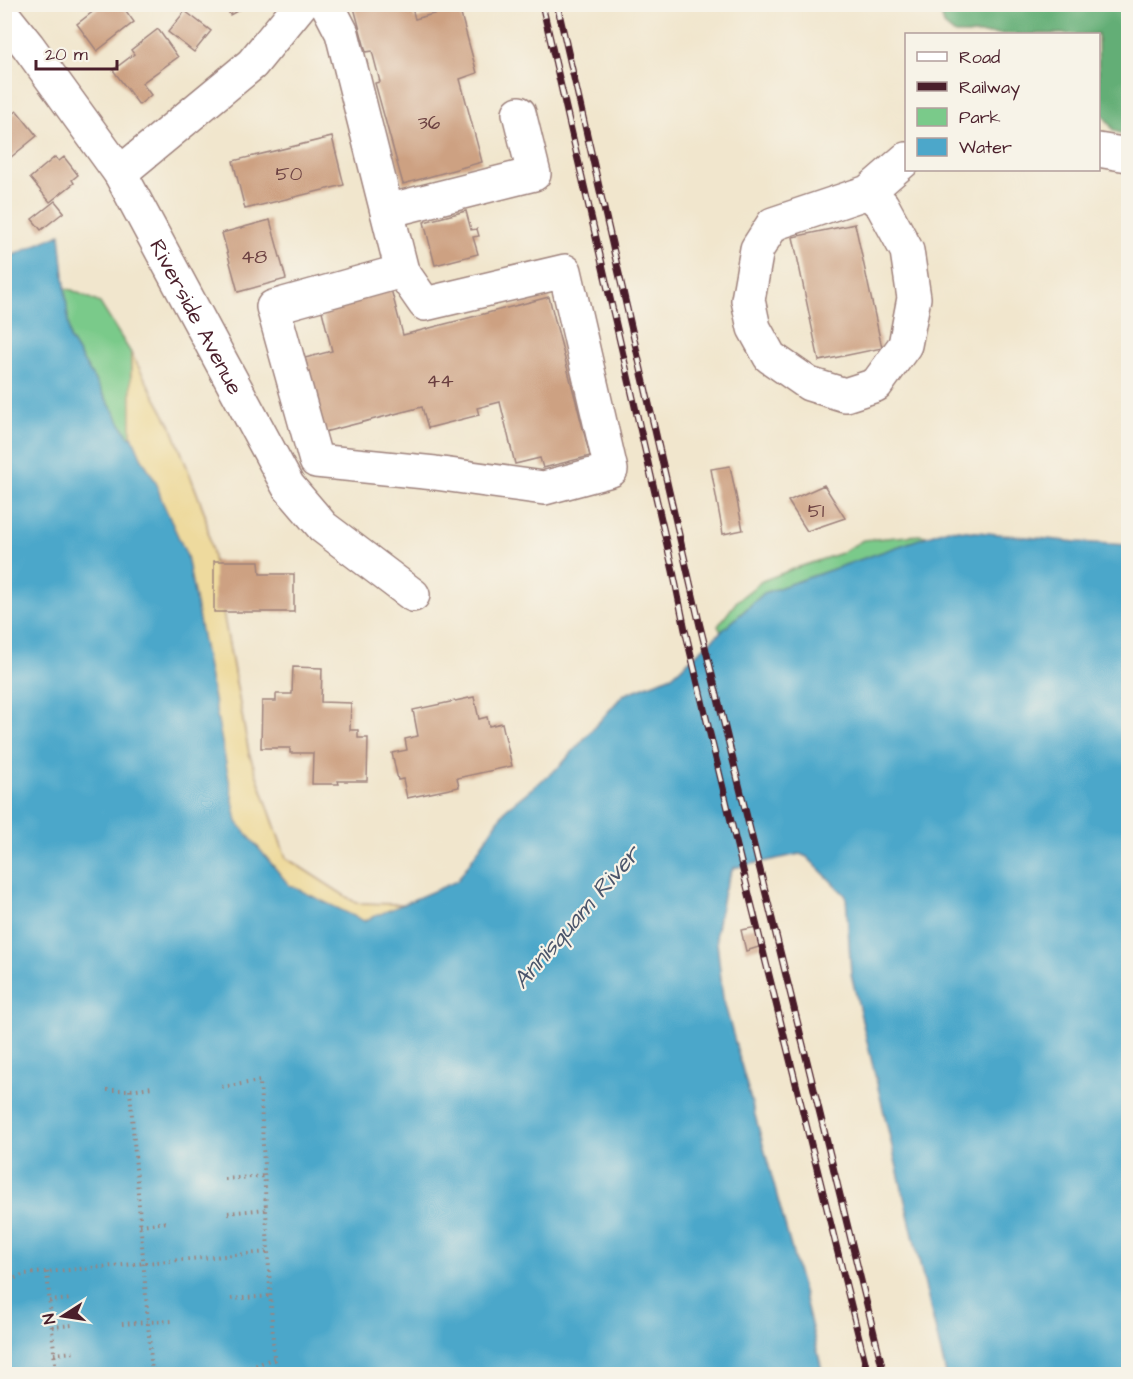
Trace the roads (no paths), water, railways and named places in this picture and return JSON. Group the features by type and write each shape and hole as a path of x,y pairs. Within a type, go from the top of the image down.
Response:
{"street":[{"path":"120,173 252,64 301,4"},
{"path":"327,4 342,33 402,271 425,304 565,271 611,470 544,488 435,473 316,461 273,307 402,271"},
{"name":"Riverside Avenue","path":"4,16 120,173 288,486 323,527 413,595"},
{"path":"387,211 534,174 519,113"},
{"path":"1100,150 1128,155"},
{"path":"868,192 882,205 907,251 914,298 905,345 876,385 845,395 809,384 770,357 754,328 748,300 757,249 773,224 868,192 905,160"}],"water":[{"name":"Annisquam River","path":"60,234 70,339 129,437 132,436 156,482 162,501 187,556 237,822 289,885 364,921 457,881 506,809 560,766 623,695 672,676 764,593 948,529 1128,545 1128,1374 946,1374 851,974 846,896 807,857 800,854 733,868 724,891 716,933 723,998 803,1291 823,1374 5,1374 5,259"}],"railway":[{"path":"542,4 685,630 868,1374"},
{"path":"557,4 700,626 884,1374"}]}
